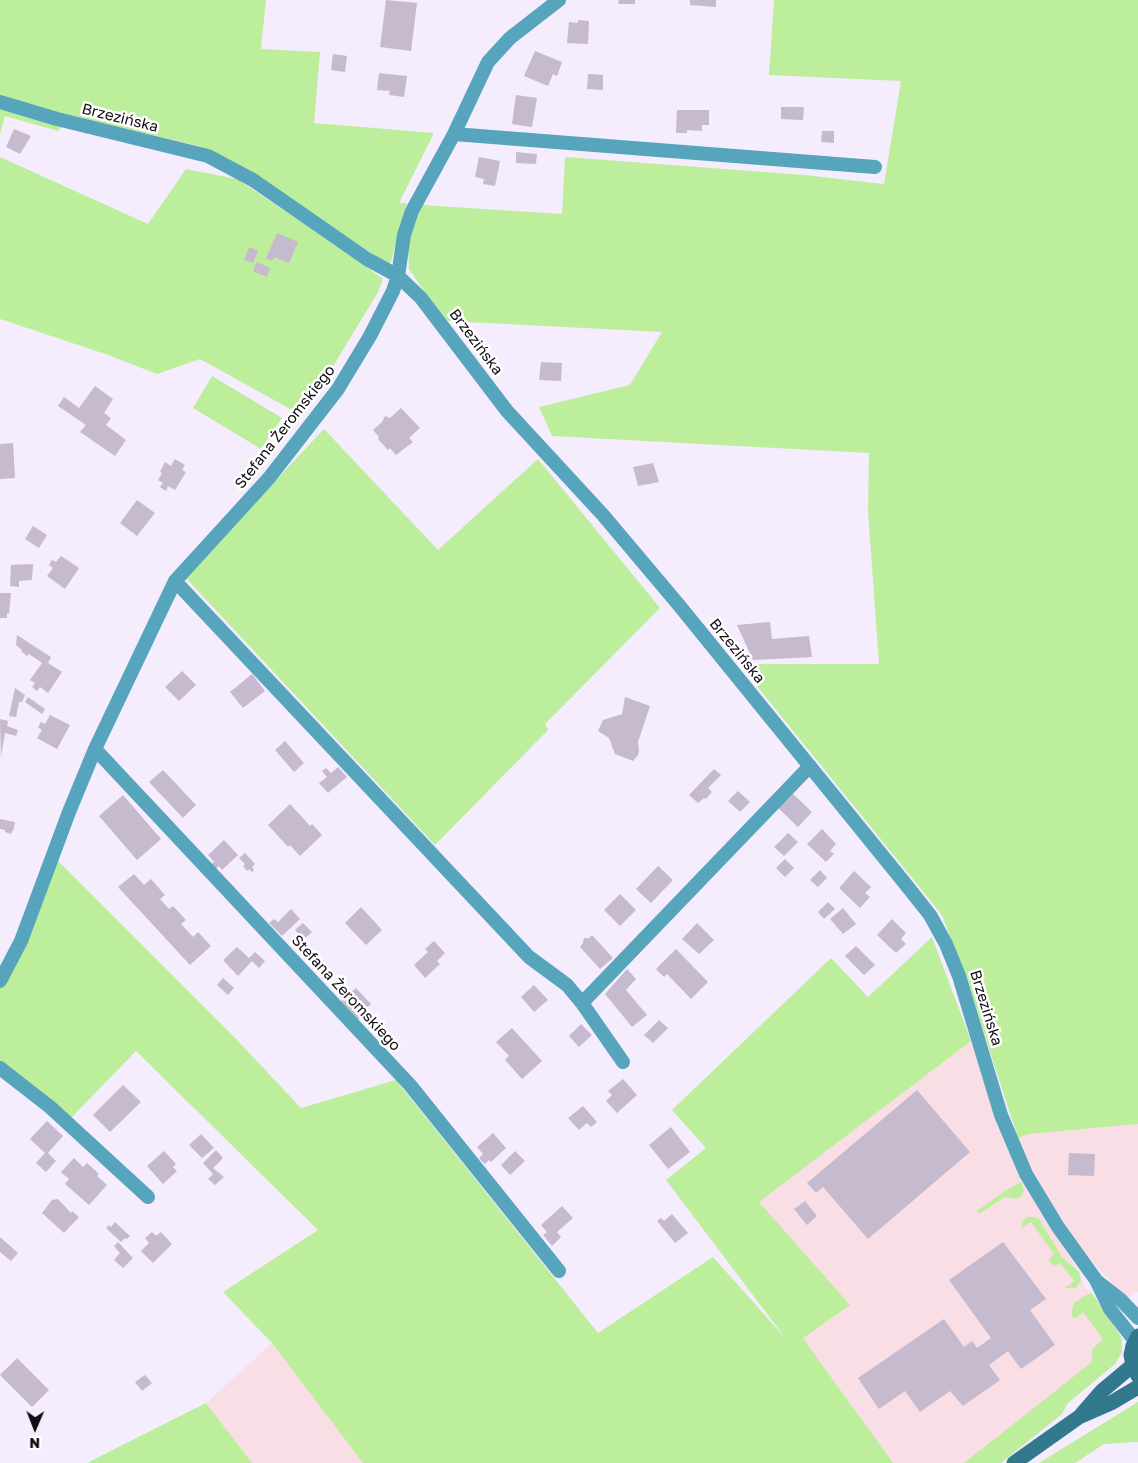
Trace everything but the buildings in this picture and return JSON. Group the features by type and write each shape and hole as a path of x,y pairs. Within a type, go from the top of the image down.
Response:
{"main road":[{"path":"1014,1463 1106,1397 1135,1370 1132,1350 1136,1338"},
{"path":"1106,1397 1138,1387"}],"street":[{"name":"Stefana Żeromskiego","path":"0,981 20,941 95,749 175,581 269,478 338,389 370,336 393,291 398,276 404,235 412,211 454,134 488,62 510,38 559,0"},
{"name":"Brzezińska","path":"0,102 56,119 208,156 252,180 367,259 398,276 421,298 507,410 603,515 903,880 939,930 959,976 1001,1115 1026,1174 1058,1227 1096,1280 1110,1309 1136,1338"},
{"path":"454,134 875,167"},
{"path":"175,581 529,957 567,985 624,1062"},
{"name":"Stefana Żeromskiego","path":"95,749 410,1085 559,1271"},
{"path":"582,1003 810,766"},
{"path":"0,1068 50,1107 148,1197"},
{"name":"Brzezińska","path":"1096,1280 1121,1300 1138,1318"}],"shaded area":[{"path":"977,1036 1023,1180 1079,1272 1085,1287 1092,1293 1118,1330 1122,1340 1122,1347 976,1463 893,1463 802,1336 759,1202"},
{"path":"1138,1124 1138,1292 1135,1292 1127,1299 1076,1244 1031,1168 1018,1138 1029,1134"},
{"path":"272,1343 363,1463 252,1463 206,1403"}],"green space":[{"path":"0,0 266,0 261,49 320,52 314,123 434,133 399,203 407,203 390,265 230,160 199,146 71,116 58,131 5,116 0,134"},
{"path":"774,0 1138,0 1138,1124 1029,1134 1018,1138 965,975 942,915 739,664 879,664 868,511 869,453 552,436 539,407 630,385 662,332 448,321 409,269 408,243 422,205 562,214 565,157 804,175 884,184 901,81 769,75"},
{"path":"0,157 148,224 186,169 237,179 351,255 383,279 378,292 303,416 200,359 157,374 108,355 0,319"},
{"path":"212,376 282,418 261,449 193,408"},
{"path":"324,429 438,550 538,459 660,608 545,724 548,730 435,845 185,577"},
{"path":"57,860 237,1040 301,1108 396,1080 598,1333 713,1257 786,1339 666,1180 706,1148 672,1110 831,958 868,997 932,937 971,1041 759,1202 850,1305 803,1338 893,1463 363,1463 272,1343 223,1292 318,1230 136,1051 71,1118 0,1065 0,988"},
{"path":"1021,1182 1024,1190 1021,1197 1017,1199 1005,1197 980,1213 977,1211 1002,1193"},
{"path":"1027,1217 1039,1219 1062,1257 1079,1272 1081,1281 1075,1288 1065,1288 1074,1281 1060,1263 1055,1266 1049,1262 1054,1254 1031,1222 1022,1228 1022,1222"},
{"path":"1092,1293 1121,1337 1122,1352 1115,1364 1067,1404 1062,1414 1001,1463 964,1463 1092,1362 1092,1349 1103,1339 1083,1312 1074,1319 1071,1313 1074,1303"},
{"path":"1138,1402 1138,1442 1104,1444 1075,1463 1039,1463"},
{"path":"206,1403 252,1463 87,1463"}]}
